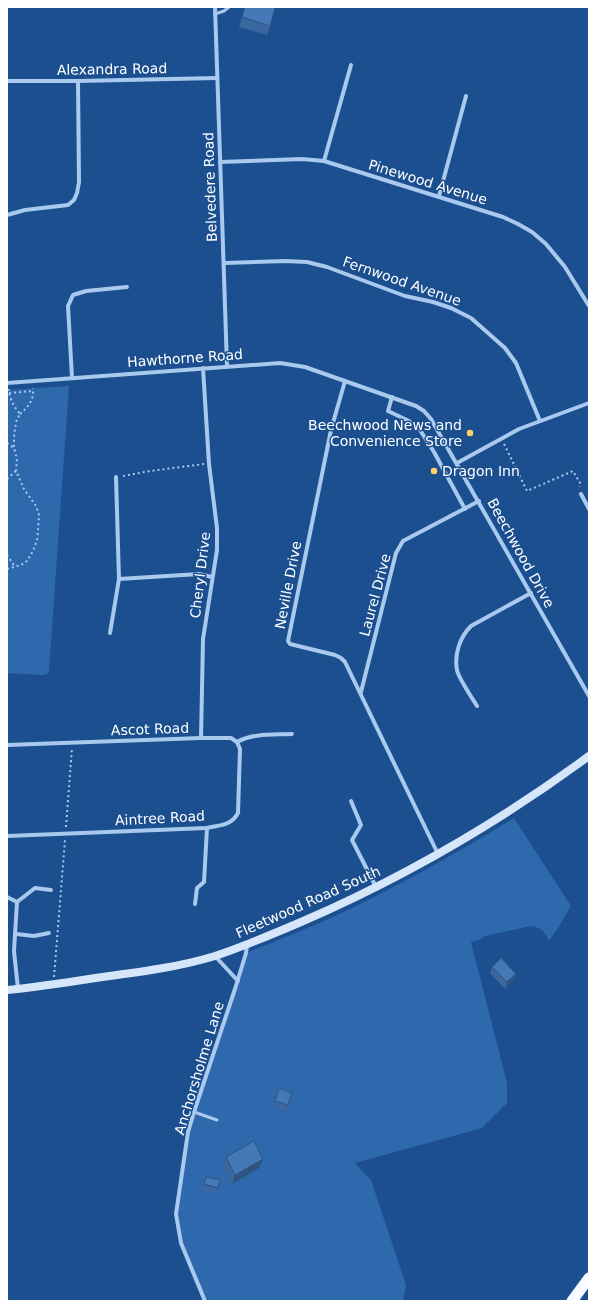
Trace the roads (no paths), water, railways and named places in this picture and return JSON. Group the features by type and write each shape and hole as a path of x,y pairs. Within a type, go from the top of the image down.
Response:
{"highway":[{"path":"572,1301 589,1278"}],"main road":[{"name":"Fleetwood Road South","path":"7,990 143,971 188,963 247,945 376,888 438,855 531,798 589,756"}],"street":[{"name":"Belvedere Road","path":"215,7 227,366"},
{"path":"324,161 350,65"},
{"name":"Alexandra Road","path":"7,81 218,78"},
{"path":"7,215 25,210 68,205 74,200 77,194 78,182 78,81"},
{"path":"439,196 466,96"},
{"name":"Pinewood Avenue","path":"220,162 302,159 324,161 503,217 532,232 546,244 564,267 589,306"},
{"name":"Fernwood Avenue","path":"224,263 285,261 307,262 327,267 404,296 433,302 451,308 471,318 505,348 516,363 540,421"},
{"path":"72,378 68,306 73,295 86,291 127,287"},
{"name":"Hawthorne Road","path":"7,383 280,363 305,367 362,387"},
{"name":"Cheryl Drive","path":"201,738 203,639 217,550 217,528 209,464 203,368"},
{"name":"Neville Drive","path":"345,381 331,430 288,641 290,644 335,655 341,658 350,669 438,855"},
{"name":"Beechwood Drive","path":"362,387 416,406 432,419 589,696"},
{"name":"Beechwood Drive","path":"392,397 388,411 408,421 420,430 434,452 465,509"},
{"path":"457,463 519,429 589,403"},
{"path":"110,633 119,579 116,477"},
{"path":"581,494 589,509"},
{"name":"Laurel Drive","path":"361,692 399,546 403,541 479,501"},
{"path":"119,579 199,574 212,577"},
{"path":"477,706 457,671 456,655 465,633 471,626 531,593"},
{"path":"237,742 243,738 252,736 292,734"},
{"name":"Ascot Road","path":"7,745 201,738 231,738 237,742"},
{"name":"Aintree Road","path":"7,836 207,828 226,824 234,820 238,813 240,749 237,742"},
{"path":"350,801 362,824 352,840 376,888"},
{"path":"195,904 197,888 204,882 207,828"},
{"path":"17,902 35,888 51,890"},
{"path":"7,897 17,902"},
{"path":"17,902 14,951 18,989"},
{"path":"16,934 34,936 48,933"},
{"name":"Anchorsholme Lane","path":"204,1301 180,1243 176,1214 188,1132 238,981 246,954 247,945"},
{"path":"215,956 238,981"}],"lane":[{"path":"215,14 224,11 228,7"},
{"path":"194,1112 217,1120"}],"place":[{"name":"Beechwood News and Convenience Store","path":"470,433"},
{"name":"Dragon Inn","path":"434,471"}]}
